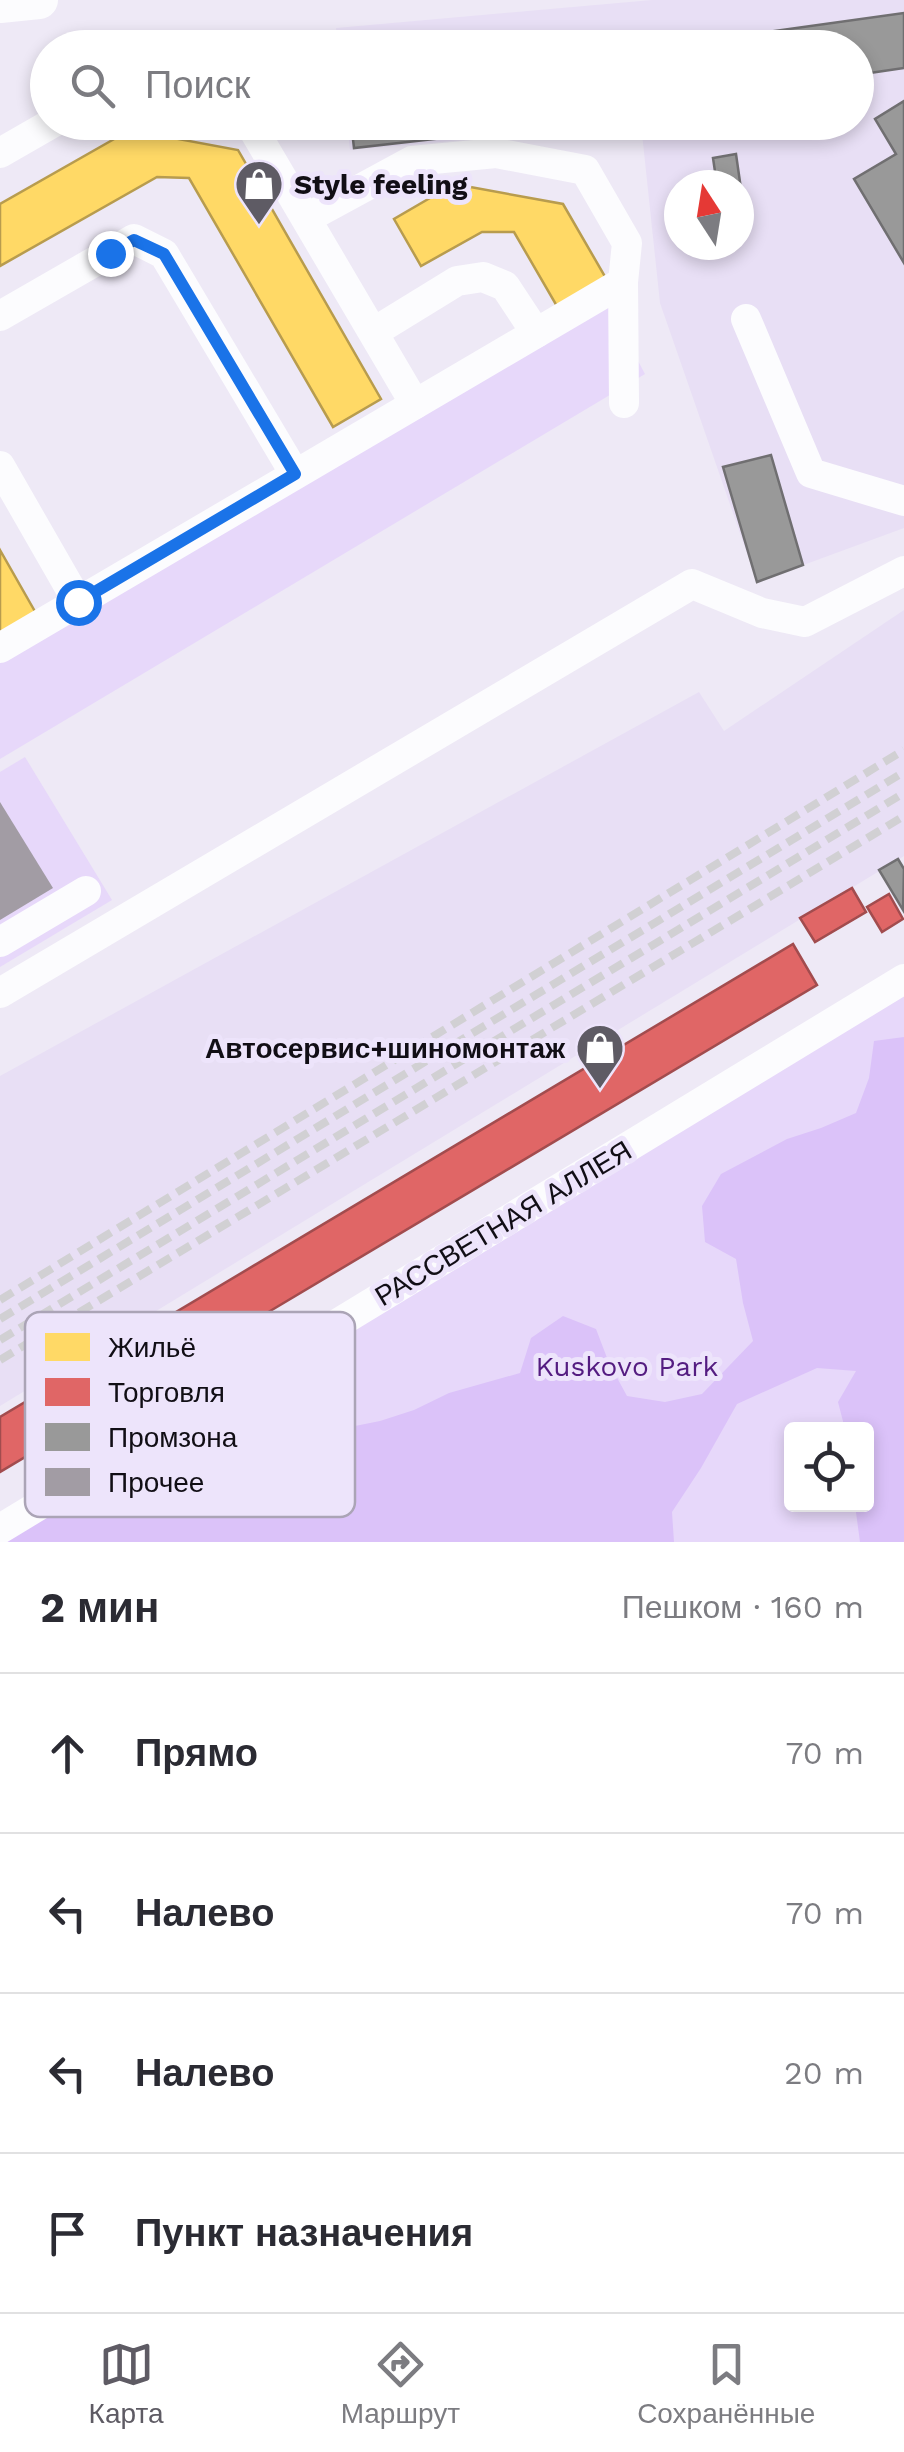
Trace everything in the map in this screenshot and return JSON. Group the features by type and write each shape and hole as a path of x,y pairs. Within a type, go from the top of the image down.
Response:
{"main road":[{"path":"0,4 39,0"}],"street":[{"path":"0,153 30,136"},
{"path":"260,140 416,404"},
{"path":"307,218 412,161 496,153 586,170 627,244 623,282 624,402"},
{"path":"0,316 134,240 164,254 295,474"},
{"path":"374,332 457,281 483,276 505,286 536,334"},
{"path":"0,648 623,282"},
{"path":"746,319 811,473 904,501"},
{"path":"0,466 78,602"},
{"path":"5,980 692,584 762,613 805,622 904,571"},
{"path":"0,942 86,891"},
{"name":"РАССВЕТНАЯ АЛЛЕЯ","path":"355,1313 904,979"},
{"name":"РАССВЕТНАЯ АЛЛЕЯ","path":"0,1529 25,1514"}],"shaded area":[{"path":"652,0 904,0 904,528 757,582 660,303 643,140 874,140 874,30 336,28"},
{"path":"349,140 462,140 350,150"},
{"path":"904,610 904,856 155,1312 25,1312 25,1391 0,1406 0,1076 699,692 724,731"},
{"path":"904,1037 904,1542 860,1542 856,1512 874,1512 874,1422 843,1422 838,1402 856,1371 817,1368 737,1404 672,1512 674,1542 0,1542 40,1517 355,1517 355,1426 520,1373 531,1338 563,1316 596,1329 627,1396 665,1402 702,1394 753,1341 736,1259 705,1242 702,1206 721,1174 787,1139 856,1113 869,1078 874,1041"}],"green space":[{"path":"606,301 645,374 0,759 0,657"},
{"path":"25,757 112,900 0,967 0,772"},
{"name":"Kuskovo Park","path":"904,996 904,1542 0,1542 41,1517 355,1517 355,1328"}],"building: Жильё":[{"path":"112,140 184,140 238,150 381,399 333,427 189,178 157,177 0,266 0,204"},
{"path":"454,184 563,204 607,280 558,308 514,232 482,232 421,266 394,219"},
{"path":"0,550 37,615 0,637"}],"building: Торговля":[{"path":"852,888 866,912 815,942 800,918"},
{"path":"889,894 903,919 882,932 867,907"},
{"path":"793,944 817,985 268,1312 176,1312"},
{"path":"25,1402 25,1457 0,1472 0,1417"}],"building: Промзона":[{"path":"904,13 904,68 874,72 874,30 782,30"},
{"path":"904,101 904,263 854,179 896,154 875,119"},
{"path":"353,140 425,140 354,148"},
{"path":"736,154 738,170 715,170 713,158"},
{"path":"771,455 803,565 757,582 723,467"},
{"path":"898,859 904,869 903,910 879,870"}],"building: Прочее":[{"path":"0,802 53,888 0,920"}],"railway":[{"path":"0,1300 904,750"},
{"path":"0,1319 904,772"},
{"path":"46,1312 904,793"},
{"path":"80,1312 904,816"},
{"path":"0,1340 25,1325"},
{"path":"0,1360 25,1345"}],"place":[{"name":"Style feeling","path":"259,226"},
{"name":"Автосервис+шиномонтаж","path":"600,1090"}],"route":[{"path":"78,602 295,474 164,254 134,240 110,253"}]}
